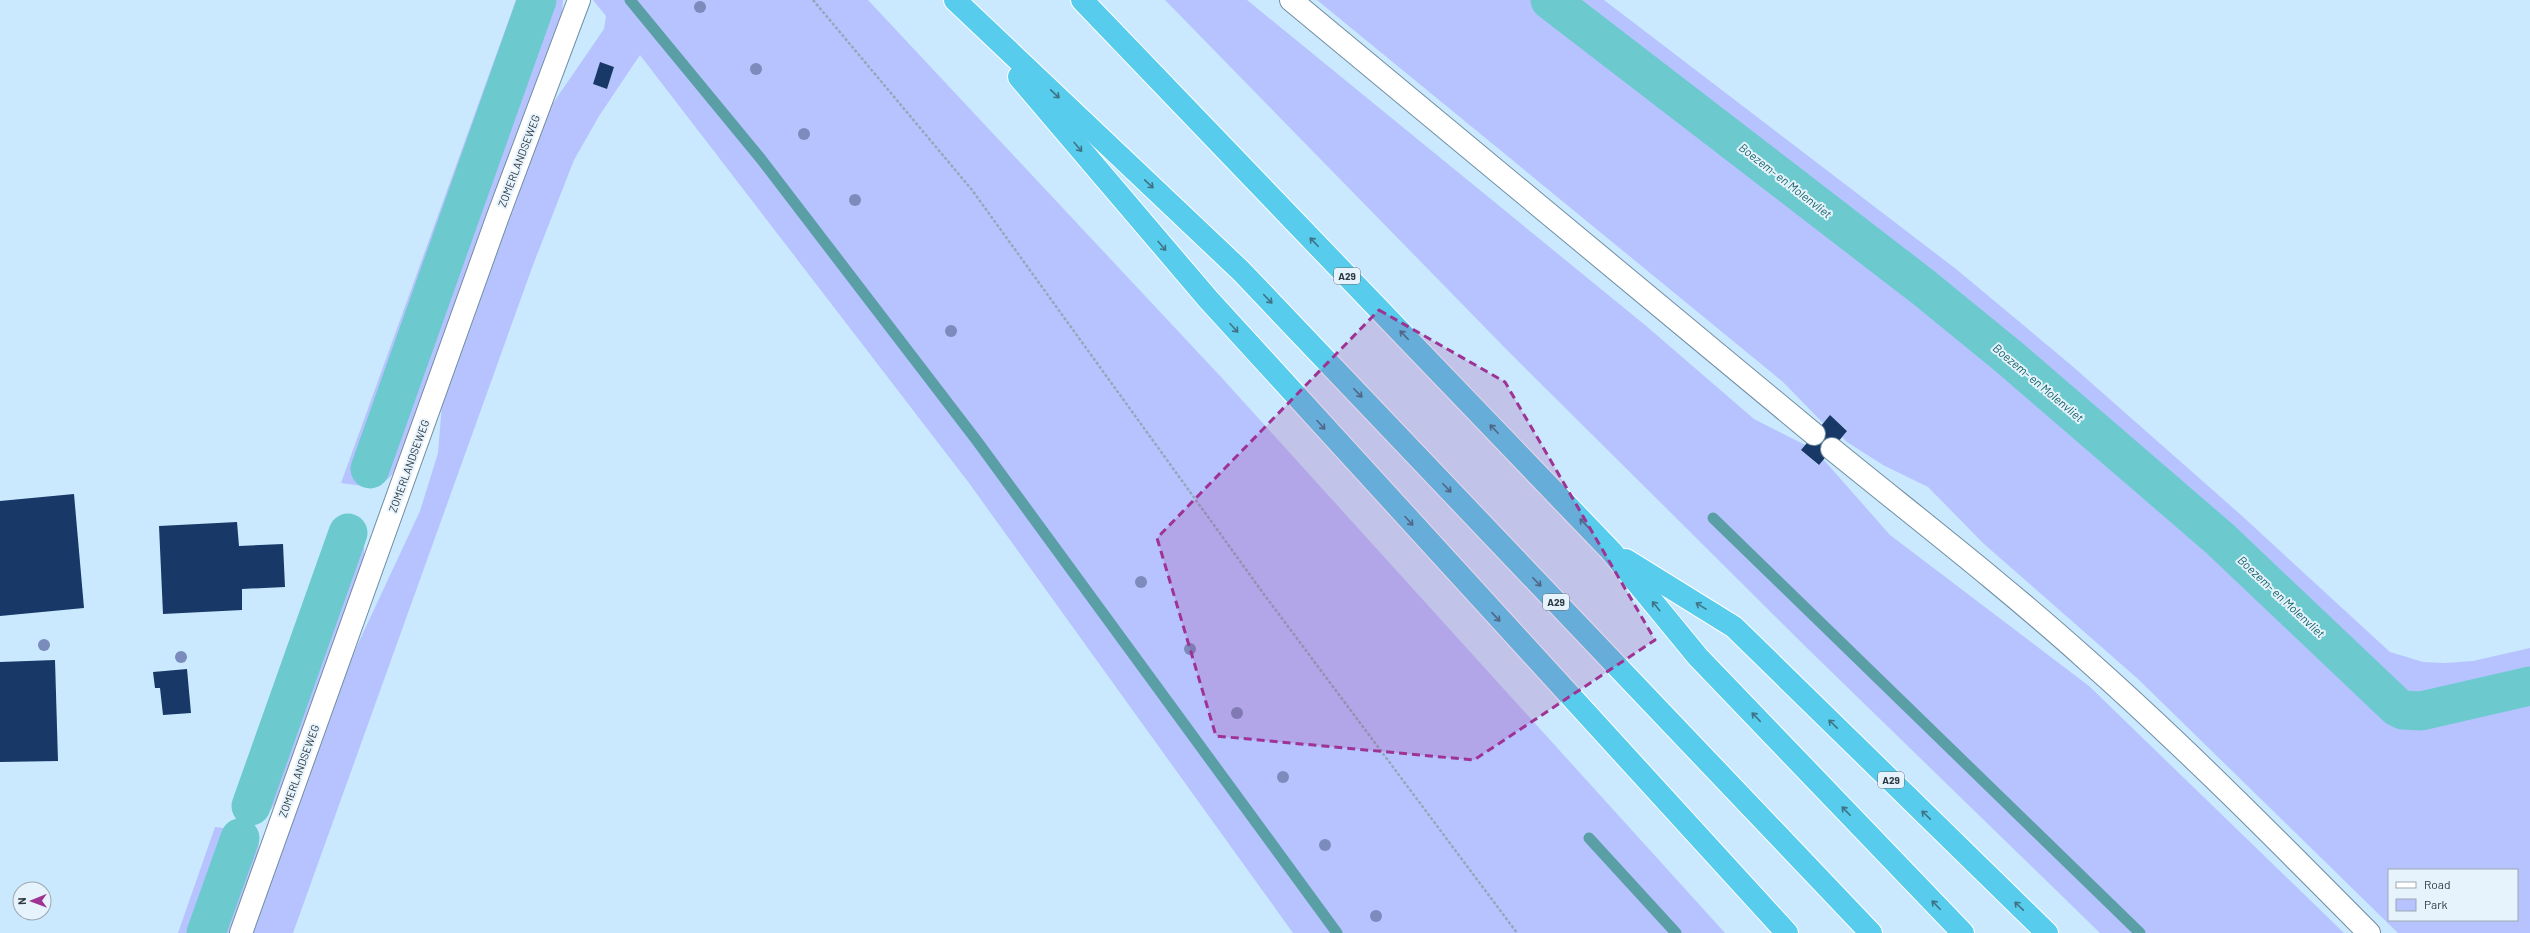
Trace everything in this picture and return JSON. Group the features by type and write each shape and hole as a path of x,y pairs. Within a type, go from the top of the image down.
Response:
{"highway":[{"name":"A29","path":"954,0 1208,300 1787,933"},
{"name":"A29","path":"954,0 1241,271 1871,933"},
{"name":"A29","path":"1082,0 1611,551 1698,658 1962,933"},
{"name":"A29","path":"1611,551 1734,627 2047,933"}],"street":[{"name":"ZOMERLANDSEWEG","path":"241,933 498,216 580,0"},
{"path":"1291,0 1814,434"},
{"path":"1832,450 2029,609 2115,685 2260,822 2369,933"}],"path":[{"path":"813,0 972,190 1264,593 1517,933"}],"highlighted area":[{"path":"1379,310 1505,382 1655,640 1474,760 1216,736 1157,538"}],"green space":[{"path":"516,0 563,0 562,13 398,465 387,480 374,486 341,483"},
{"path":"593,0 868,0 1221,377 1725,933 1293,933 969,483 640,55 599,116 574,160 533,265 293,933 251,933 339,688 420,511 438,453 442,404 449,381 549,109 604,29 606,16","holes":["600,63 614,67 607,89 593,84"]},
{"path":"1165,0 1247,0 1645,325 1754,419 1805,445 1801,450 1818,465 1823,459 1890,535 2089,686 2344,933 2100,933 1808,649 1509,352"},
{"path":"1317,0 1604,0 1956,269 2071,365 2241,515 2390,652 2423,662 2444,663 2473,661 2530,648 2530,933 2398,933 2138,679 1984,544 1928,487 1883,465 1847,442 1842,437 1847,430 1830,416 1823,423 1783,382"},
{"path":"347,523 353,526 360,534 364,544 363,562 279,798 267,815 246,812"},
{"path":"215,827 238,832 259,842 258,856 230,933 178,933"}],"building":[{"path":"600,62 614,67 607,89 593,84"},
{"path":"1830,415 1847,431 1819,465 1801,450"},
{"path":"74,494 84,608 0,616 0,501"},
{"path":"237,522 239,546 283,544 285,587 242,589 242,610 163,614 159,526"},
{"path":"55,660 58,761 0,762 0,662"},
{"path":"187,669 191,713 163,715 160,688 155,688 153,672"}],"waterway":[{"path":"370,469 537,0"},
{"path":"630,0 761,159 977,441 1337,933"},
{"name":"Boezem- en Molenvliet","path":"1550,0 1923,287 2010,358 2220,539 2397,707 2403,710 2421,711 2530,686"},
{"path":"1713,518 2140,933"},
{"path":"251,806 348,533"},
{"path":"206,933 240,838"},
{"path":"1589,838 1676,933"}]}
